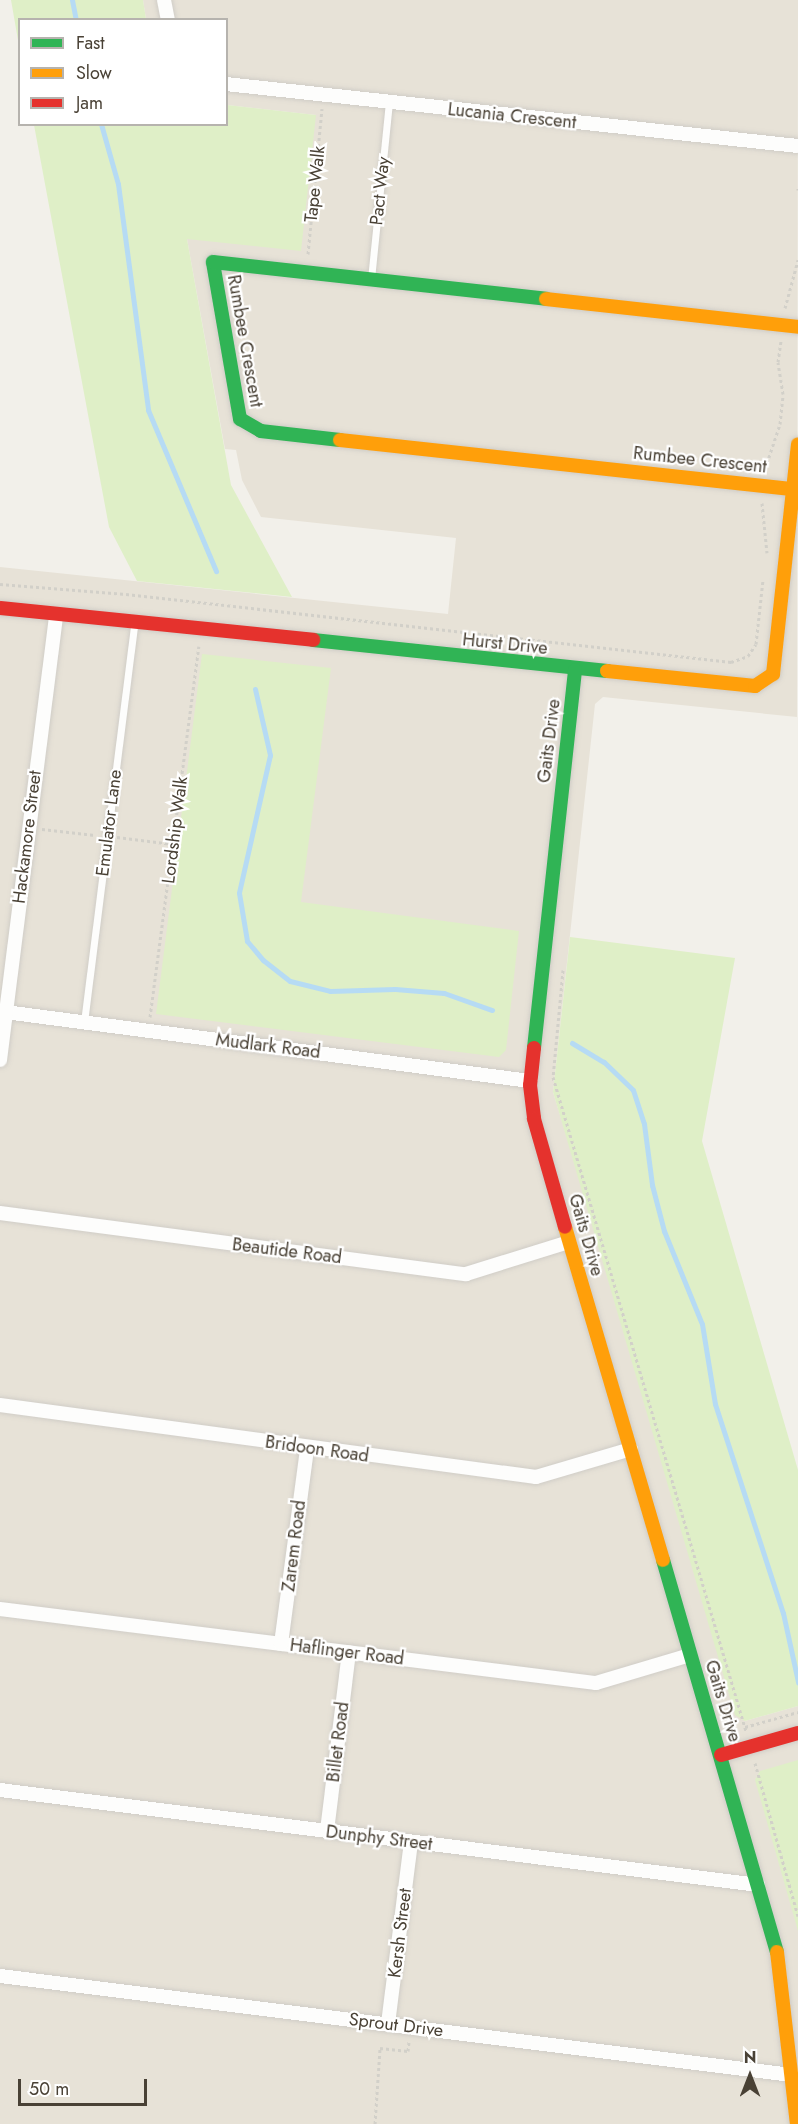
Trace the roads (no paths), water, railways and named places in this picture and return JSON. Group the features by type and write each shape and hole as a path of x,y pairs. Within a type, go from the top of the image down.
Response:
{"street":[{"path":"164,0 168,18"},
{"name":"Lucania Crescent","path":"228,84 798,146"},
{"name":"Rumbee Crescent","path":"793,489 261,431 240,419 213,262 798,327"},
{"name":"Hurst Drive","path":"0,608 575,670 742,686 763,684 773,674 776,662 798,444"},
{"name":"Hackamore Street","path":"0,1060 56,615"},
{"name":"Gaits Drive","path":"575,670 530,1081 534,1119 781,1966 797,2124"},
{"name":"Mudlark Road","path":"5,1012 530,1081"},
{"name":"Beautide Road","path":"0,1213 466,1274 569,1242"},
{"name":"Bridoon Road","path":"0,1405 536,1477 631,1449"},
{"name":"Zarem Road","path":"281,1644 307,1448"},
{"name":"Haflinger Road","path":"0,1610 596,1683 690,1655"},
{"name":"Billet Road","path":"327,1831 350,1652"},
{"path":"720,1755 798,1733"},
{"name":"Dunphy Street","path":"0,1790 758,1885"},
{"name":"Kersh Street","path":"388,2024 411,1842"},
{"name":"Sprout Drive","path":"0,1976 792,2075"}],"lane":[{"name":"Pact Way","path":"371,279 389,102"},
{"name":"Emulator Lane","path":"84,1022 134,624"}],"waterway":[{"path":"72,0 76,18"},
{"path":"102,126 118,184 148,410 216,571"},
{"path":"255,689 270,755 239,893 247,941 263,960 290,981 330,991 395,989 444,993 492,1010"},
{"path":"572,1043 604,1062 633,1090 644,1124 652,1185 664,1231 702,1324 715,1404 783,1613 798,1682"}]}
